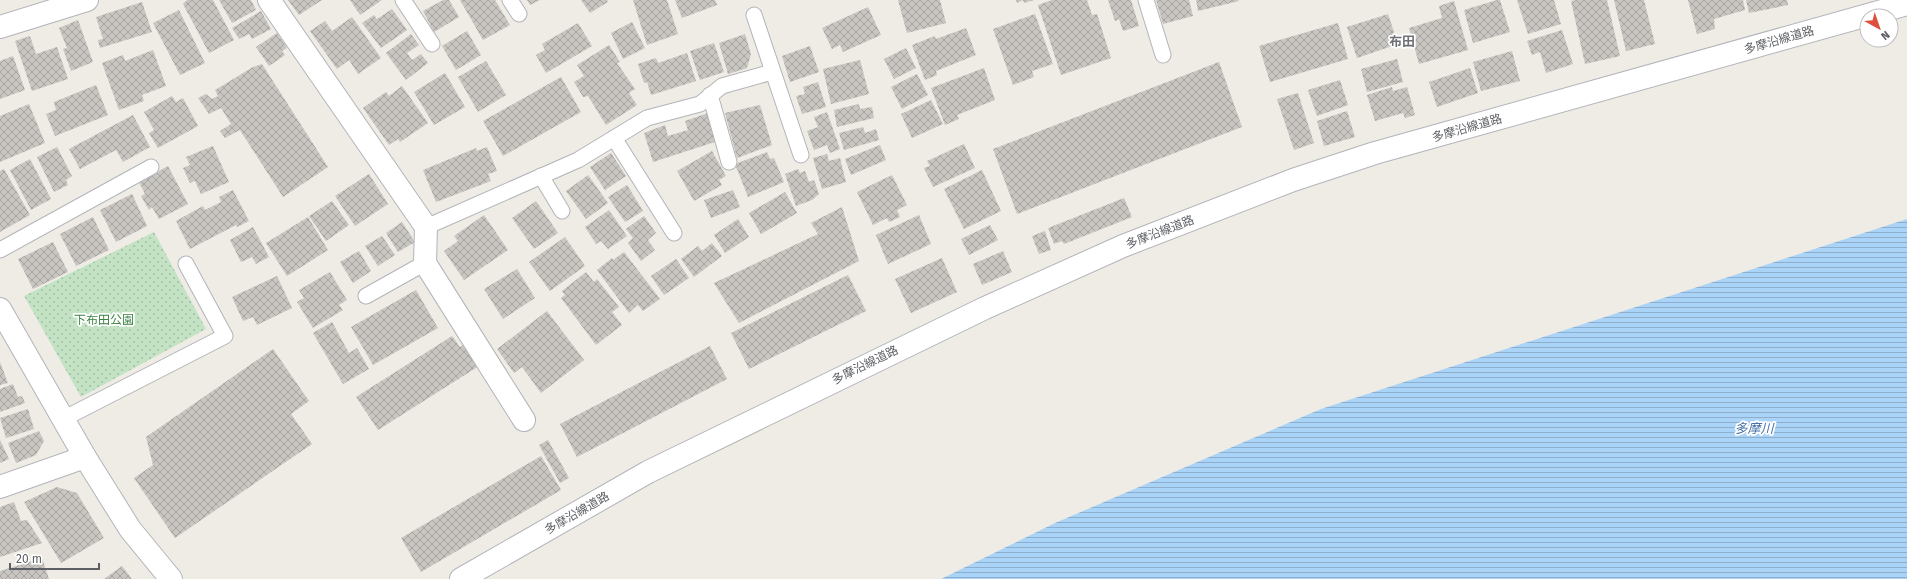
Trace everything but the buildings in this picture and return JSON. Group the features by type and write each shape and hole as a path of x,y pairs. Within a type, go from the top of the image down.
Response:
{"street":[{"path":"0,27 87,0"},
{"path":"269,0 426,227 426,263 524,420"},
{"name":"多摩沿線道路","path":"461,579 648,472 978,312 1123,246 1293,180 1375,153 1907,4"},
{"path":"0,308 85,457 130,528 170,579"},
{"path":"0,487 85,457"}],"lane":[{"path":"404,0 432,44"},
{"path":"510,0 519,14"},
{"path":"1146,0 1163,55"},
{"path":"754,15 801,155"},
{"path":"426,227 578,160 648,118 700,104 722,86 772,72"},
{"path":"710,95 729,162"},
{"path":"614,138 674,233"},
{"path":"0,250 151,167"},
{"path":"541,176 562,211"},
{"path":"366,296 426,263"},
{"path":"63,419 225,336 186,264"}],"green space":[{"name":"下布田公園","path":"154,232 206,329 81,397 24,296"}],"water":[{"name":"多摩川","path":"1907,219 1907,579 941,579 1055,523 1321,409"}],"district":[{"name":"布田","path":"1402,41"}]}
